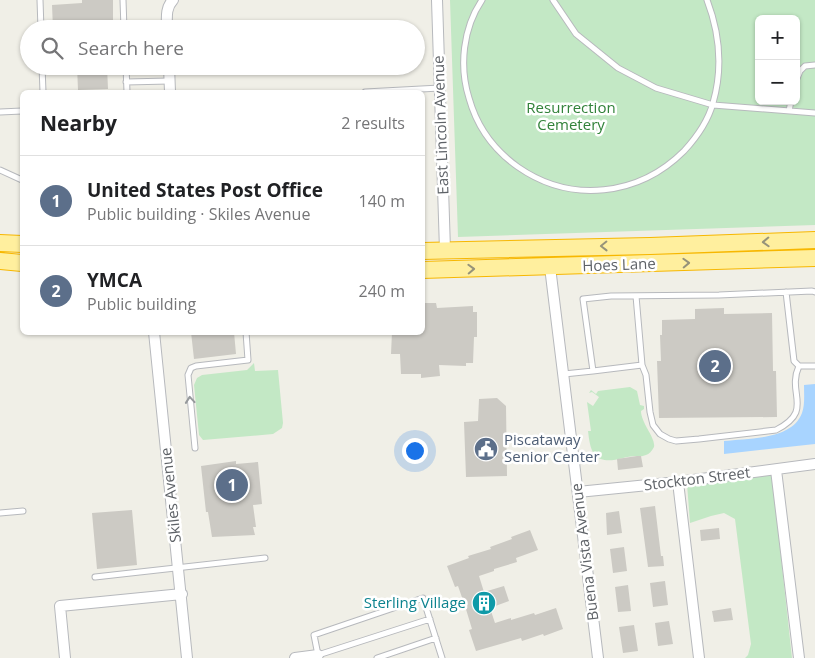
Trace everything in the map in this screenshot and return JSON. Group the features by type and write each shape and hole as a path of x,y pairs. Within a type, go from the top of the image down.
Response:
{"highway":[{"name":"Hoes Lane","path":"425,251 815,240"},
{"path":"0,243 20,244"},
{"name":"Hoes Lane","path":"425,270 815,258"},
{"path":"0,261 20,263"}],"street":[{"path":"166,20 169,3 173,0"},
{"name":"East Lincoln Avenue","path":"437,0 445,250"},
{"path":"169,75 170,90"},
{"name":"Buena Vista Avenue","path":"550,266 598,658"},
{"name":"Skiles Avenue","path":"154,335 188,658"},
{"name":"Stockton Street","path":"578,492 678,482 815,464"},
{"path":"776,470 799,658"},
{"path":"678,482 698,658"},
{"path":"65,658 60,606 182,594"},
{"path":"295,658 318,657"}],"lane":[{"path":"40,0 41,20"},
{"path":"123,0 124,20"},
{"path":"482,0 474,14 467,36 463,60 465,83 471,106 482,130 498,150 516,165 544,182 563,188 587,191 616,189 638,183 664,169 687,148 701,129 713,105 720,72 719,41 707,0"},
{"path":"553,0 576,34 618,68 656,88 713,105 815,113"},
{"path":"800,70 805,66 815,66"},
{"path":"42,75 43,90"},
{"path":"126,75 126,90"},
{"path":"126,82 159,75"},
{"path":"423,90 440,88"},
{"path":"789,111 791,105"},
{"path":"0,112 20,111"},
{"path":"0,170 20,179"},
{"path":"593,370 583,299 812,290 815,292"},
{"path":"786,292 794,361 799,366 815,366"},
{"path":"636,296 642,365 646,375 653,425 660,434 676,442 776,430 788,424 795,416 798,408 795,374 799,366"},
{"path":"195,448 189,371 196,366 248,360 246,335"},
{"path":"564,374 642,365"},
{"path":"0,513 23,511"},
{"path":"95,577 265,558"},
{"path":"430,619 318,657 314,635 423,598 430,619 442,658"},
{"path":"377,658 436,638"}],"green space":[{"name":"Resurrection Cemetery","path":"450,0 815,0 815,225 458,237"},
{"path":"254,363 255,371 278,370 282,428 273,434 203,440 199,435 194,385 197,378 202,375 247,370"},
{"path":"630,387 637,391 640,405 644,406 644,409 641,411 642,416 653,439 654,447 647,455 643,456 630,456 614,460 598,458 594,454 590,443 588,431 591,431 587,402 593,406 599,397 592,392 589,393 591,390 596,394 598,391"},
{"path":"772,474 792,658 745,658 748,655 751,644 735,519 724,513 690,523 687,484"}],"water":[{"path":"815,384 815,444 724,454 724,441 769,436 780,433 797,422 802,413 804,403 804,385"}],"building":[{"path":"82,0 113,0 113,20 53,20 52,5 82,3"},
{"path":"77,75 107,75 108,89 78,90"},
{"path":"425,303 436,303 437,308 473,306 473,312 477,312 477,337 474,337 473,363 466,363 466,366 439,365 440,376 421,378 421,374 401,374 400,354 391,354 392,335 425,335"},
{"path":"724,308 724,314 772,313 773,371 776,371 777,417 659,418 657,361 661,361 660,335 662,335 662,320 695,319 695,309"},
{"path":"191,335 234,335 236,354 194,359"},
{"name":"Piscataway Senior Center","path":"497,398 506,406 507,476 466,477 464,422 478,421 479,399"},
{"path":"641,456 643,467 618,470 617,459"},
{"path":"236,461 236,464 258,462 262,504 253,505 256,527 253,527 255,535 212,537 208,512 206,512 201,466"},
{"path":"655,506 664,566 648,567 640,508"},
{"path":"132,510 137,565 97,569 92,513"},
{"path":"619,511 622,533 607,535 606,513"},
{"path":"719,528 720,539 701,541 700,530"},
{"path":"530,530 538,550 516,558 517,562 479,576 484,592 504,586 509,601 490,608 495,623 534,613 535,615 556,608 563,629 544,636 543,634 522,641 521,638 476,651 469,630 472,629 465,606 458,586 455,587 447,566 469,558 468,556 491,549 490,547"},
{"path":"624,547 627,571 613,573 610,549"},
{"path":"665,581 668,605 653,607 650,583"},
{"path":"628,585 631,611 618,612 615,587"},
{"path":"731,608 733,620 714,622 712,611"},
{"path":"669,621 673,644 658,646 655,623"},
{"path":"634,625 638,651 623,653 619,627"}],"place":[{"name":"YMCA","path":"715,366"},
{"name":"Piscataway Senior Center","path":"486,449"},
{"name":"United States Post Office","path":"232,485"},
{"name":"Sterling Village","path":"484,603"}]}
